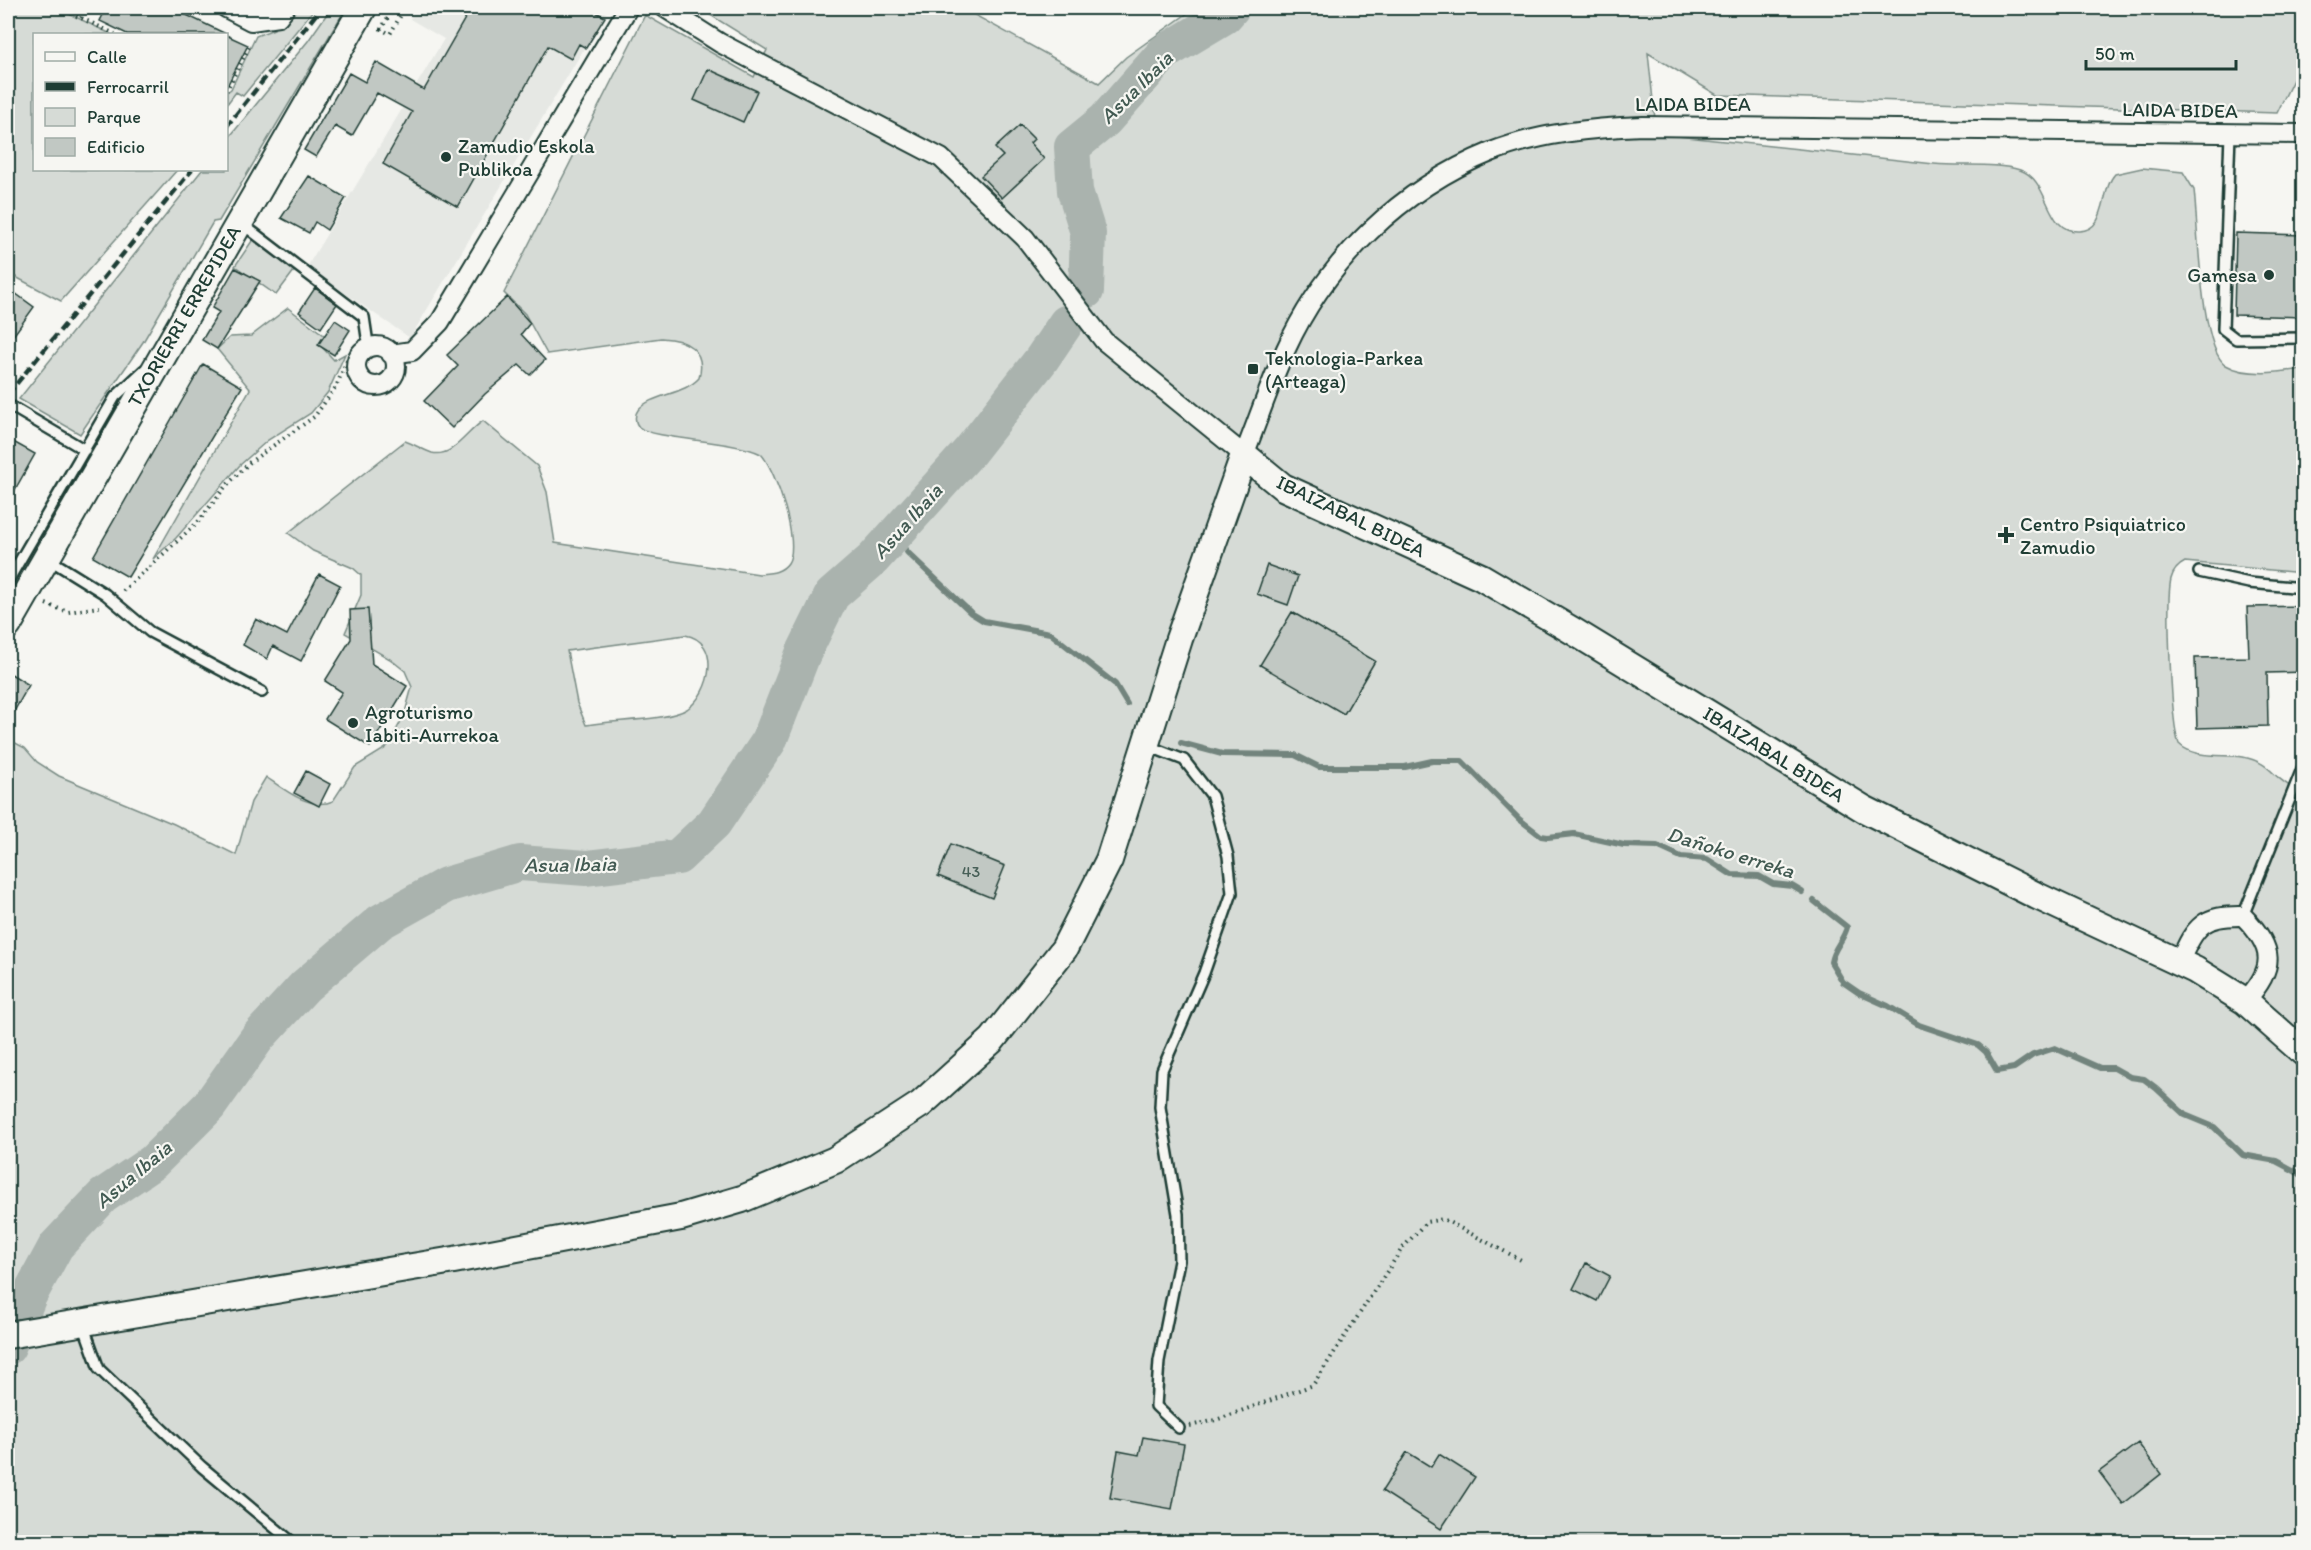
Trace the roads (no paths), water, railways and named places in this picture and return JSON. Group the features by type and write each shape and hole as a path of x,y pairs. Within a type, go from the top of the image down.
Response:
{"street":[{"path":"226,8 251,21 282,12"},
{"name":"TXORIERRI ERREPIDEA","path":"8,625 158,360 363,8"},
{"path":"391,354 412,351 440,322 628,8"},
{"path":"8,1335 454,1260 681,1217 742,1199 835,1160 921,1104 992,1040 1064,949 1109,860 1179,639 1244,455 1104,342 1025,238 941,158 720,43 665,8"},
{"name":"LAIDA BIDEA","path":"1244,455 1287,347 1329,276 1363,238 1414,194 1451,171 1493,151 1536,138 1597,128 1643,126 2295,134"},
{"path":"2295,134 2304,141"},
{"name":"IBAIZABAL BIDEA","path":"1244,455 1283,487 1481,577 1617,657 1864,809 2037,896 2180,961 2245,1001 2304,1053"},
{"path":"2180,961 2186,946 2202,924 2218,915 2244,916 2262,934 2269,957 2265,976 2245,1001"}],"lane":[{"path":"2230,134 2223,329 2236,339 2304,338"},
{"path":"239,221 364,316 368,337"},
{"path":"8,581 115,398 158,360"},
{"path":"12,406 85,450"},
{"path":"45,557 111,600 150,632 262,692"},
{"path":"2199,572 2248,583 2304,588"},
{"path":"1146,745 1184,760 1212,796 1228,856 1232,893 1204,973 1162,1070 1160,1107 1178,1214 1179,1261 1159,1360 1156,1406 1179,1428"},
{"path":"2244,916 2304,764"},
{"path":"81,1322 99,1369 201,1467 292,1542"}],"waterway":[{"name":"Asua Ibaia","path":"1086,291 1088,233 1075,191 1072,147 1105,120 1165,52 1225,16 1232,8"},
{"name":"Asua Ibaia","path":"8,1347 29,1296 56,1246 103,1196 153,1162 209,1106 258,1037 305,986 380,922 446,885 520,863 586,868 678,857 714,823 769,741 803,654 832,595 873,559 970,451 1041,360 1066,323"},
{"name":"Dañoko erreka","path":"904,523 904,544 907,552 971,613 984,621 1050,633 1115,684 1127,704"},
{"name":"Dañoko erreka","path":"1181,743 1222,754 1295,755 1319,767 1405,767 1432,761 1462,761 1519,819 1541,836 1574,834 1624,845 1657,846 1681,857 1707,859 1732,875 1759,876 1773,884 1792,886 1802,892"},
{"name":"Dañoko erreka","path":"1814,901 1847,927 1831,962 1843,982 1919,1025 1978,1045 1986,1052 1997,1071 2014,1068 2033,1055 2055,1048 2100,1068 2114,1068 2130,1077 2144,1079 2185,1115 2214,1127 2243,1155 2276,1161 2304,1176"}],"railway":[{"path":"228,124 321,8"},
{"path":"8,394 191,171"}],"place":[{"name":"Zamudio Eskola Publikoa","path":"446,157"},
{"name":"Gamesa","path":"2269,275"},
{"name":"Teknologia-Parkea (Arteaga)","path":"1253,369"},
{"name":"Centro Psiquiatrico Zamudio","path":"2006,535"},
{"name":"Agroturismo Iabiti-Aurrekoa","path":"353,723"}]}
